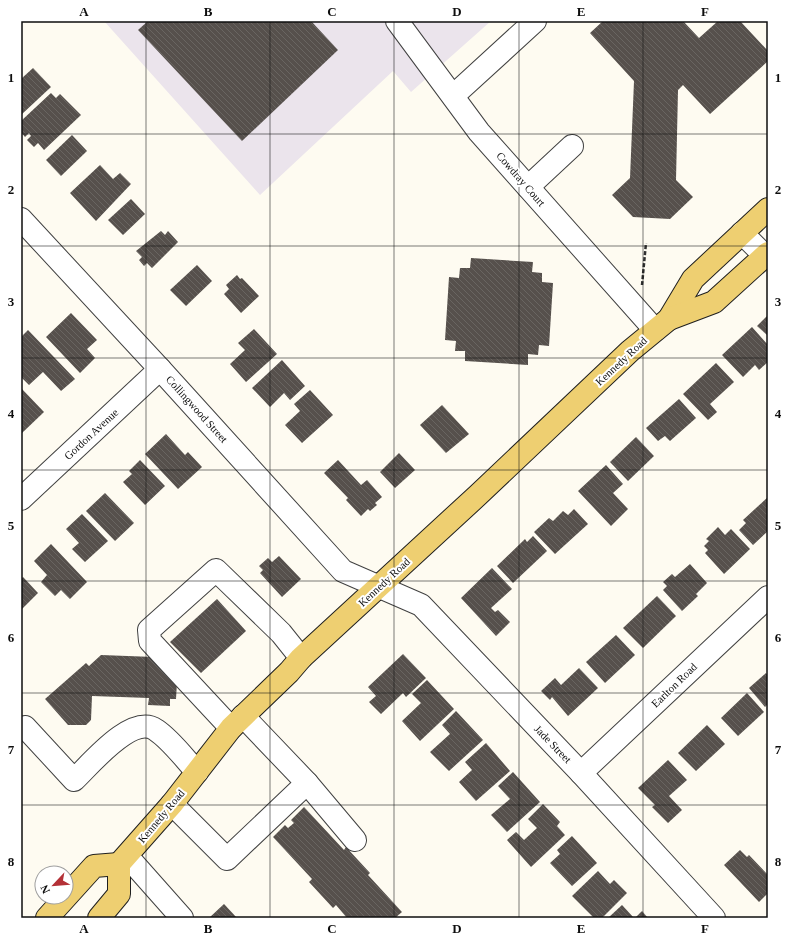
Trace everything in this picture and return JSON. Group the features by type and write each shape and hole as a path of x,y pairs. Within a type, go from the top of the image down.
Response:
{"main road":[{"name":"Kennedy Road","path":"662,325 693,279 768,209"},
{"name":"Kennedy Road","path":"123,860 172,804 237,722 289,672 301,658 380,587 630,351 662,325 714,302 766,254"},
{"path":"47,918 94,866 123,860 119,894 99,918"}],"street":[{"name":"Cowdray Court","path":"397,21 479,132 528,187 662,325"},
{"path":"453,96 535,21"},
{"path":"528,187 572,146"},
{"name":"Collingwood Street","path":"21,219 160,369 343,571 380,587"},
{"path":"742,233 766,254"},
{"name":"Gordon Avenue","path":"21,498 160,369"},
{"path":"301,658 281,633 216,570 149,630 150,641 237,722 307,784 354,840"},
{"name":"Jade Street","path":"380,587 421,605 581,773 714,918"},
{"name":"Earlton Road","path":"581,773 768,597"},
{"path":"25,727 74,780 123,733 142,726 155,729 197,772"},
{"path":"172,804 227,859 307,784"},
{"path":"123,860 182,918"}],"path":[{"path":"642,287 646,243"}],"shaded area":[{"path":"104,21 491,21 411,92 393,71 260,195"}],"building":[{"path":"148,21 311,21 338,50 242,141 138,30"},
{"path":"603,21 683,21 699,38 718,21 740,21 768,51 768,61 710,114 683,85 678,90 676,180 693,197 670,219 633,217 612,195 630,178 634,81 590,33"},
{"path":"33,68 51,87 21,115 21,79"},
{"path":"51,93 56,98 60,94 81,115 44,150 38,143 34,147 27,140 31,136 29,133 25,137 21,132 21,121"},
{"path":"72,135 87,151 61,176 46,160"},
{"path":"100,165 113,179 120,173 131,184 96,221 70,193"},
{"path":"131,199 145,214 123,235 108,220"},
{"path":"161,231 165,235 168,231 178,242 152,268 147,263 144,266 139,260 142,257 136,251"},
{"path":"471,258 533,262 532,272 542,273 542,282 553,283 549,346 539,345 538,355 528,354 528,365 465,361 465,351 455,351 456,341 445,340 449,277 459,278 460,268 470,268"},
{"path":"197,265 212,281 186,306 170,290"},
{"path":"237,275 240,279 242,278 259,296 241,313 224,294 229,289 226,285"},
{"path":"71,313 97,340 87,349 95,358 80,373 46,337"},
{"path":"768,315 768,336 757,326"},
{"path":"752,327 768,345 768,362 759,370 755,365 743,377 722,355"},
{"path":"254,329 277,354 246,382 230,364 245,350 238,343"},
{"path":"28,330 75,379 61,391 43,372 29,385 21,377 21,337"},
{"path":"282,360 305,386 290,400 284,393 270,407 252,388"},
{"path":"716,363 734,382 710,404 717,412 708,420 683,394"},
{"path":"21,388 44,412 21,434"},
{"path":"310,390 333,415 302,443 285,425 300,411 294,404"},
{"path":"679,399 696,418 670,441 665,436 658,441 646,428"},
{"path":"442,405 469,434 446,453 420,425"},
{"path":"166,434 185,455 188,452 202,467 178,489 145,454"},
{"path":"636,437 654,456 628,481 610,462"},
{"path":"399,453 415,470 395,488 380,472"},
{"path":"140,460 165,486 145,505 123,482 132,474 129,471"},
{"path":"338,460 361,485 367,480 382,497 375,503 377,505 370,511 368,509 361,516 346,500 348,498 324,473"},
{"path":"606,465 623,484 613,493 628,509 611,526 578,491"},
{"path":"105,493 134,523 115,541 86,511"},
{"path":"768,497 768,531 753,545 739,530 746,523 743,520"},
{"path":"574,509 588,524 555,554 534,532 549,518 553,521 563,511 568,515"},
{"path":"82,514 108,541 85,562 72,549 79,543 66,529"},
{"path":"718,527 725,535 731,529 750,549 724,574 705,553 708,550 704,546 709,541 706,539"},
{"path":"533,536 547,551 513,583 497,566 525,539 527,542"},
{"path":"51,544 87,582 70,599 61,590 55,596 41,582 47,575 34,561"},
{"path":"279,556 301,579 282,597 260,573 263,570 259,566 268,558 272,562"},
{"path":"690,564 707,583 696,594 698,596 682,611 663,590 667,586 663,582 672,574 675,577"},
{"path":"492,568 512,589 491,608 495,612 498,610 510,622 496,636 461,598"},
{"path":"23,577 38,593 21,610 21,579"},
{"path":"657,596 676,616 643,648 623,628"},
{"path":"217,599 246,631 201,673 170,642"},
{"path":"616,635 635,655 605,683 586,662"},
{"path":"403,654 426,678 406,697 403,693 381,714 369,702 376,696 368,687"},
{"path":"101,655 154,657 177,682 176,699 170,699 170,706 148,705 149,698 92,696 91,720 86,725 68,725 45,699 86,663 89,666"},
{"path":"579,668 598,688 568,716 552,697 550,700 541,691 555,678 561,685"},
{"path":"766,673 768,676 768,704 765,707 749,688"},
{"path":"427,680 454,709 420,741 402,721 421,703 412,694"},
{"path":"747,693 764,712 738,736 721,718"},
{"path":"456,711 483,740 449,771 430,752 450,734 442,725"},
{"path":"707,725 725,744 696,771 678,753"},
{"path":"486,743 510,771 476,801 459,782 472,770 465,762"},
{"path":"668,760 687,780 669,796 682,810 668,823 652,807 655,805 638,788"},
{"path":"513,772 540,802 507,832 491,815 510,799 498,786"},
{"path":"543,804 560,822 557,826 565,835 531,867 507,840 516,832 524,840 537,828 528,819"},
{"path":"304,807 344,850 346,847 370,873 368,875 402,912 395,918 347,918 336,905 333,908 309,882 312,879 273,837 285,825 288,828 294,823 291,820"},
{"path":"572,836 597,863 572,886 550,863 560,854 557,850"},
{"path":"740,850 747,857 749,855 768,875 768,893 759,902 724,865"},
{"path":"598,871 610,884 614,880 627,893 602,918 594,918 572,896"},
{"path":"224,904 237,918 209,918"},
{"path":"622,905 634,918 608,918"},
{"path":"642,911 648,918 635,918"}]}
